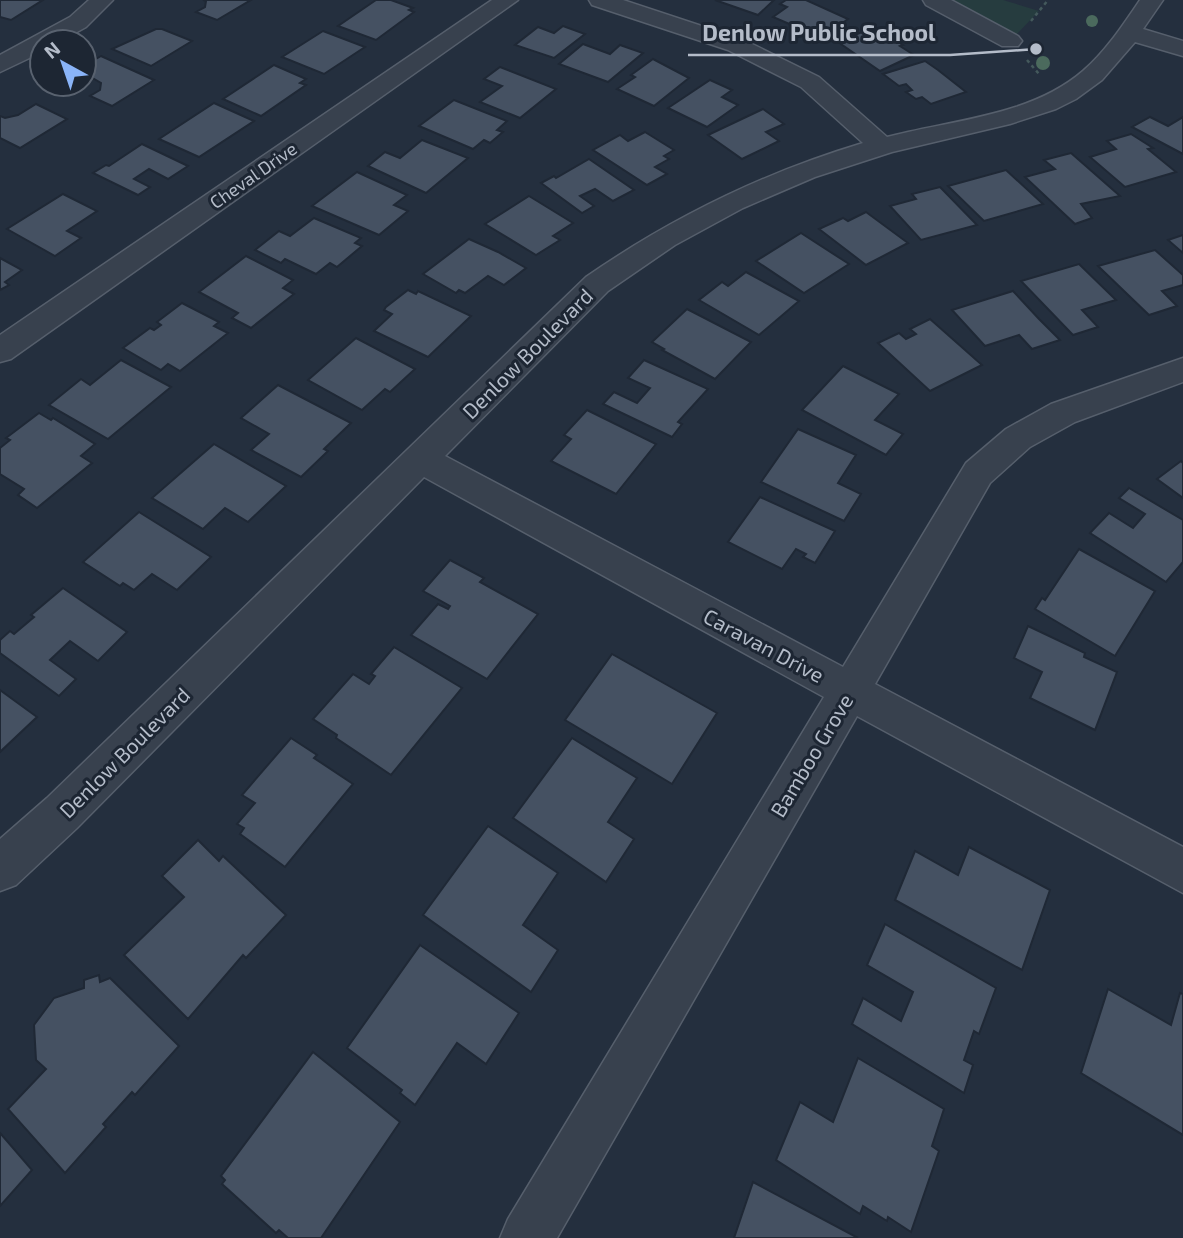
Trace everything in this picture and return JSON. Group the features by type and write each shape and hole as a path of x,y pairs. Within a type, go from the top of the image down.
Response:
{"street":[{"path":"0,65 78,22 102,0"},
{"name":"Cheval Drive","path":"0,351 507,0"},
{"path":"600,0 736,45 810,82 882,146"},
{"path":"934,0 1010,41"},
{"name":"Denlow Boulevard","path":"0,869 62,813 597,284 649,246 697,218 768,184 882,146 1030,109 1065,95 1104,66 1152,0"},
{"path":"1130,33 1183,49"},
{"name":"Bamboo Grove","path":"527,1238 978,472 1018,438 1063,413 1183,370"},
{"name":"Caravan Drive","path":"419,458 1183,871"}],"path":[{"path":"1029,62 1046,79"}],"green space":[{"path":"941,0 1003,0 1039,11 1016,35"}],"building":[{"path":"0,0 43,0 11,20 0,17"},
{"path":"203,0 251,0 217,20 196,12 205,7 206,1"},
{"path":"376,0 391,0 413,8 409,10 414,12 376,40 338,26"},
{"path":"715,0 774,0 758,15"},
{"path":"786,0 806,0 848,19 822,38 773,17 787,7 780,4"},
{"path":"563,26 585,34 554,58 515,45 538,27 554,33"},
{"path":"874,27 914,55 880,71 838,42"},
{"path":"156,29 192,41 151,66 112,49"},
{"path":"323,31 365,47 324,74 282,57"},
{"path":"583,44 610,54 620,45 643,53 608,82 559,64"},
{"path":"101,56 154,80 112,106 94,98 98,98 101,83 98,81 98,58"},
{"path":"653,59 689,78 654,106 617,89 635,77 631,75"},
{"path":"925,61 966,92 931,104 922,97 916,99 906,92 912,90 906,84 899,86 883,74"},
{"path":"274,65 306,79 300,83 306,85 261,116 223,99"},
{"path":"500,67 556,89 520,118 480,102 502,86 484,79"},
{"path":"710,80 732,90 722,97 738,105 707,127 668,108"},
{"path":"454,100 507,121 497,130 503,132 490,143 484,140 473,149 419,126"},
{"path":"214,103 254,121 199,157 159,139"},
{"path":"36,104 67,119 20,148 0,138 0,116 5,118 18,115"},
{"path":"763,109 784,124 766,132 779,141 742,159 708,135"},
{"path":"1150,117 1168,126 1183,117 1183,154 1132,127"},
{"path":"645,132 674,150 664,156 669,159 655,167 667,174 647,185 593,150 620,135 628,141"},
{"path":"1131,134 1153,148 1148,149 1176,172 1125,187 1090,157 1116,149 1107,141"},
{"path":"422,140 468,158 426,193 368,166 385,152 400,158"},
{"path":"142,144 188,166 168,179 149,169 134,179 150,187 138,195 93,173 106,165 109,166"},
{"path":"1071,153 1120,196 1081,204 1092,218 1075,224 1025,177 1055,169 1044,160"},
{"path":"589,159 634,190 613,201 595,189 580,196 594,206 582,213 541,183 554,176 556,178"},
{"path":"1006,170 1043,204 984,221 948,186"},
{"path":"357,172 407,195 394,205 408,211 379,235 312,206"},
{"path":"940,187 977,225 921,240 890,206 916,199 912,194"},
{"path":"63,194 97,211 67,231 81,238 55,256 7,229"},
{"path":"529,196 573,223 553,236 560,240 536,255 485,224"},
{"path":"866,212 908,243 866,265 819,229 843,218 848,221"},
{"path":"314,218 361,238 355,243 362,246 337,267 330,263 316,274 285,259 281,263 255,250 279,231 290,236"},
{"path":"801,233 849,264 804,293 756,261"},
{"path":"1183,235 1183,253 1168,240"},
{"path":"469,239 526,268 504,285 488,276 465,293 459,290 456,293 423,274"},
{"path":"1155,250 1183,275 1183,285 1162,291 1177,306 1149,315 1098,266"},
{"path":"246,256 293,280 283,288 294,294 251,328 232,318 238,313 199,292"},
{"path":"0,258 22,270 5,282 9,285 0,290"},
{"path":"1079,264 1116,300 1082,310 1098,327 1073,335 1021,281"},
{"path":"746,272 799,301 759,335 699,300 722,282 728,286"},
{"path":"408,290 416,294 418,291 471,316 428,357 374,331 392,314 384,310 386,307"},
{"path":"1013,291 1060,340 1032,349 1019,335 985,346 952,310"},
{"path":"182,303 219,322 214,326 228,333 180,371 168,364 161,370 123,348 150,328 154,330 161,325 157,322"},
{"path":"687,309 751,342 715,379 652,342"},
{"path":"930,319 982,365 930,391 878,343 899,333 906,339 916,334 910,329"},
{"path":"356,338 415,369 390,392 385,389 362,410 308,380"},
{"path":"121,360 171,387 108,439 49,405 81,379 90,385"},
{"path":"644,360 708,389 678,422 682,424 672,437 603,404 614,392 637,403 650,388 628,378"},
{"path":"843,366 899,394 875,420 903,434 886,455 802,410"},
{"path":"278,385 351,423 324,449 328,451 301,477 251,450 269,434 241,418"},
{"path":"587,410 656,444 616,494 551,461 571,439 564,435"},
{"path":"39,413 51,420 53,418 95,444 81,456 92,463 37,508 18,495 24,489 0,474 0,448 10,440 6,438"},
{"path":"798,429 856,455 838,483 861,494 844,521 761,482"},
{"path":"214,444 286,486 248,522 225,508 203,529 152,498"},
{"path":"1181,461 1183,463 1183,498 1157,479"},
{"path":"1129,488 1183,520 1183,562 1166,582 1090,533 1109,513 1133,528 1145,514 1119,498"},
{"path":"760,497 835,531 815,563 803,557 806,554 796,549 782,569 728,542"},
{"path":"139,512 211,557 177,590 152,574 134,590 123,583 120,586 83,562"},
{"path":"1079,549 1155,591 1115,656 1035,609 1042,598 1045,600"},
{"path":"450,560 484,578 480,582 538,614 487,679 411,635 438,604 448,609 450,606 423,591"},
{"path":"63,588 127,632 98,661 70,641 50,660 76,679 59,696 0,653 0,640 10,631 14,634 34,617 31,615"},
{"path":"1028,626 1085,653 1084,657 1117,672 1095,730 1030,698 1042,672 1014,658"},
{"path":"394,647 462,688 391,775 313,719 353,674 369,684 375,676 371,674"},
{"path":"612,654 717,713 672,784 565,720"},
{"path":"0,690 37,717 0,752"},
{"path":"291,738 317,755 314,758 353,784 285,867 240,834 244,828 237,824 255,803 242,795"},
{"path":"572,738 637,778 608,822 634,839 606,882 513,818"},
{"path":"488,826 558,873 523,925 558,950 531,992 423,915"},
{"path":"198,840 219,861 223,856 286,915 246,958 243,955 188,1019 124,955 184,897 162,876"},
{"path":"969,847 1050,890 1022,970 895,900 915,851 958,875"},
{"path":"885,924 996,988 979,1034 974,1031 964,1060 973,1065 964,1093 852,1024 863,998 901,1021 913,992 867,965"},
{"path":"420,945 519,1013 486,1064 457,1043 415,1105 400,1093 402,1090 347,1048"},
{"path":"99,975 100,982 110,978 179,1046 135,1095 132,1092 103,1124 106,1127 65,1173 8,1109 46,1069 36,1060 34,1025 54,998 84,988 84,980"},
{"path":"1108,989 1171,1025 1180,993 1183,994 1183,1135 1081,1073"},
{"path":"313,1052 400,1122 321,1238 288,1238 279,1230 276,1233 222,1184 225,1180 221,1176"},
{"path":"858,1058 944,1109 932,1146 939,1151 911,1232 888,1217 887,1221 863,1206 860,1214 776,1160 800,1102 833,1122"},
{"path":"0,1133 32,1170 0,1206"},
{"path":"753,1182 858,1238 734,1238"}],"place":[{"name":"Denlow Public School","path":"1036,49"}]}
